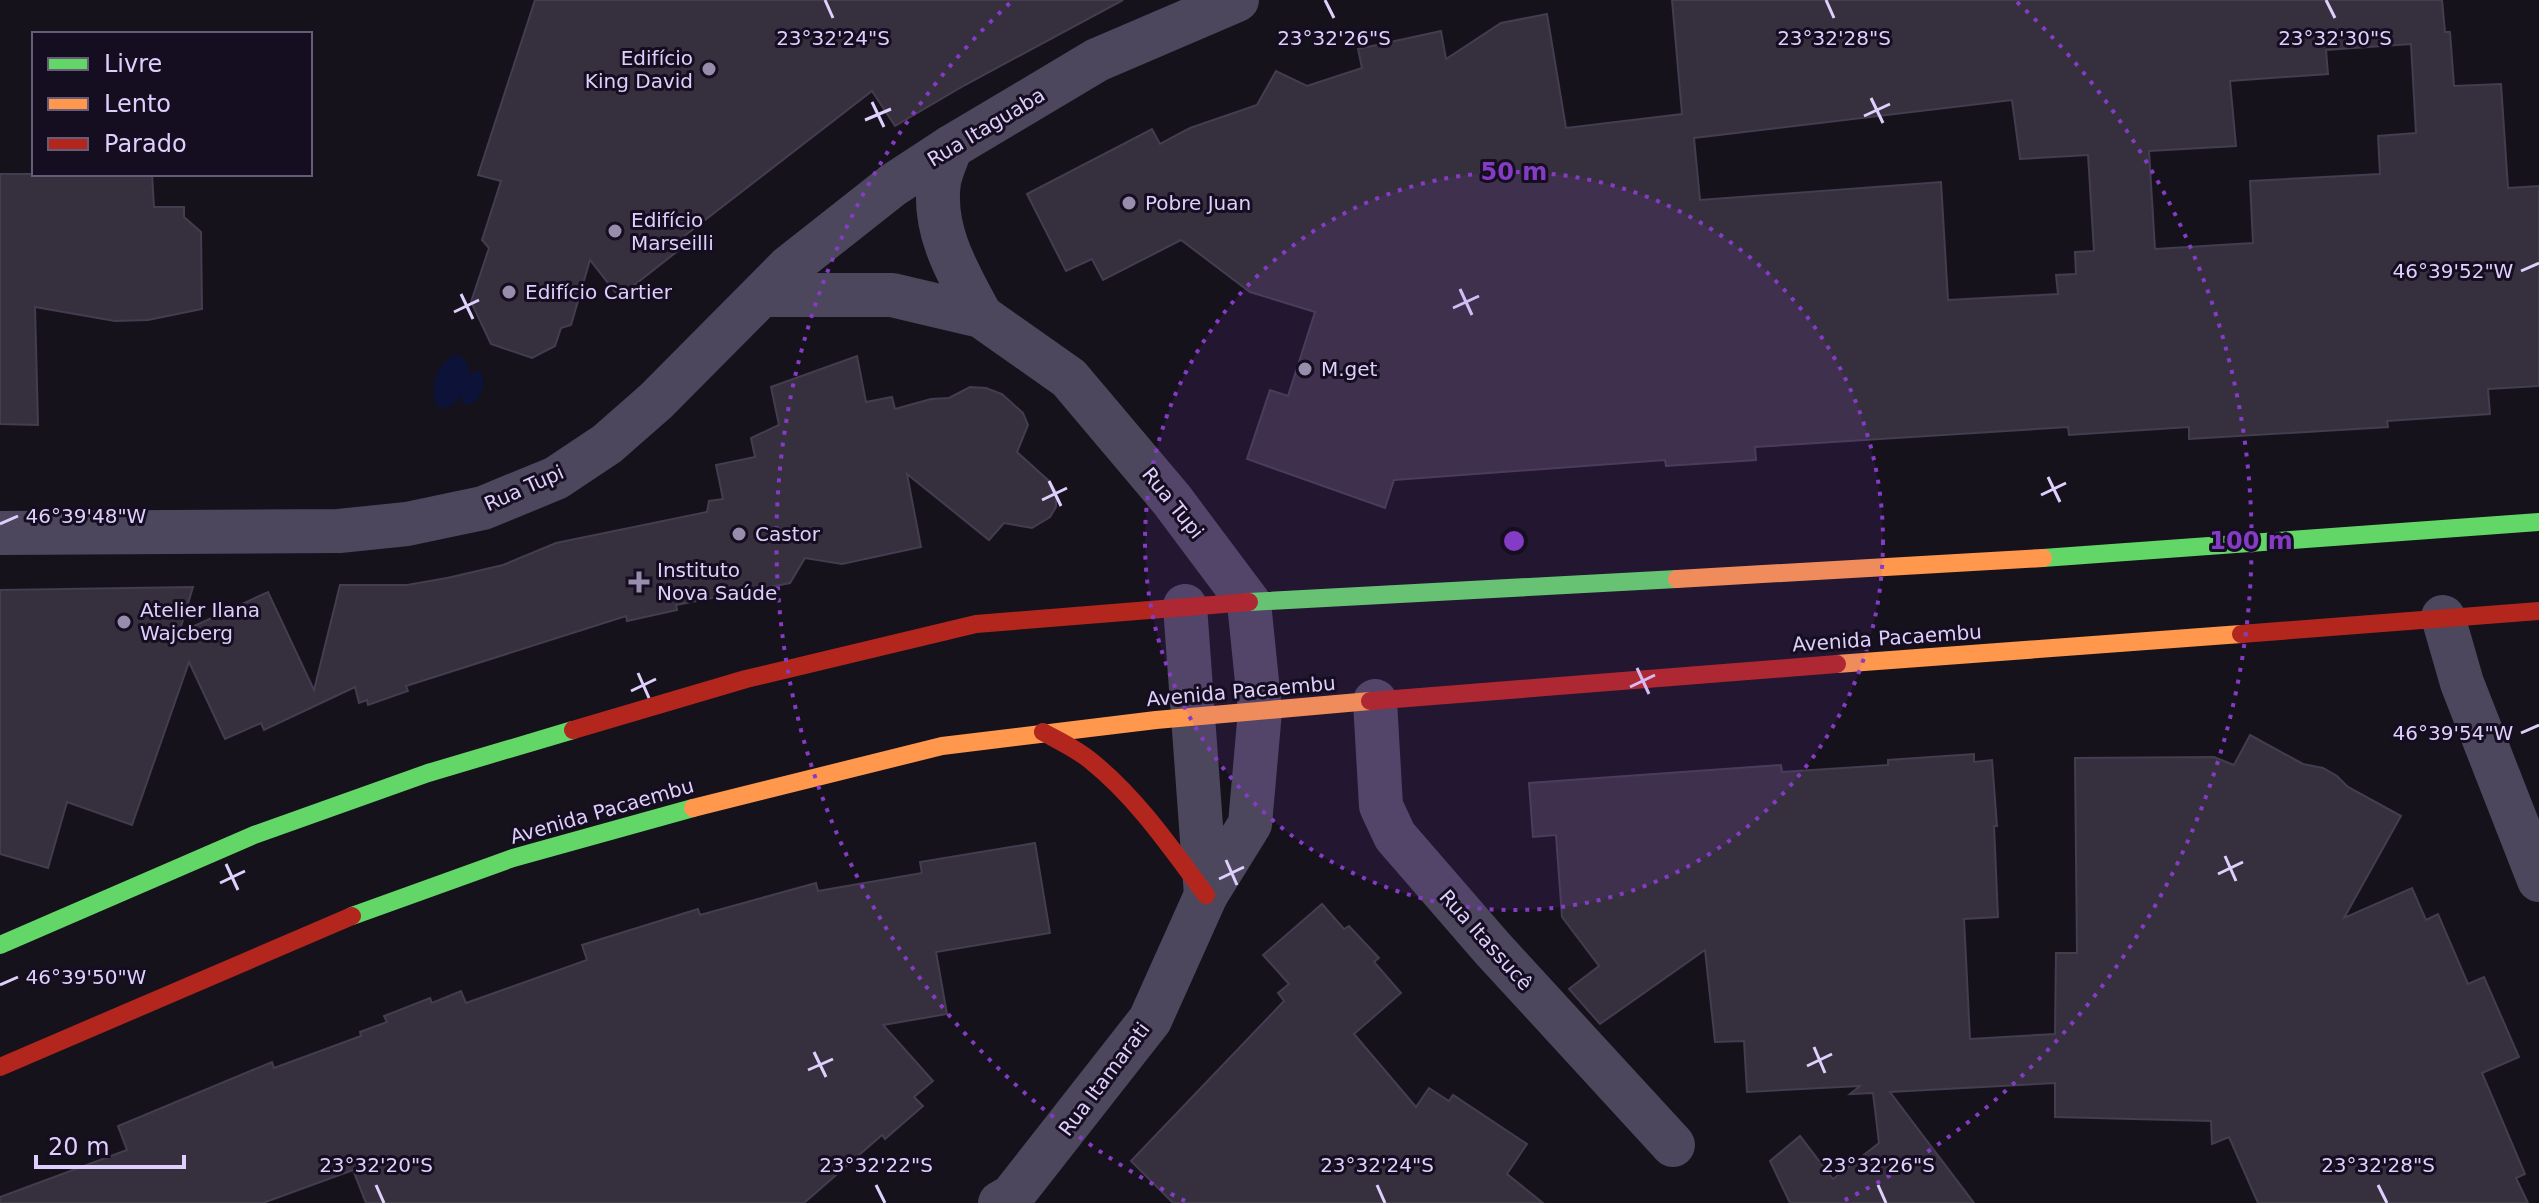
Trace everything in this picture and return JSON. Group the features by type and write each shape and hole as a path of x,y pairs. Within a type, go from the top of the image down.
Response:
{"main road":[{"path":"0,945 254,835 428,773 700,692 976,624 1185,606 2082,556 2539,522"},
{"name":"Avenida Pacaembu","path":"0,1067 356,914 513,858 714,802 942,746 1192,716 2539,611"},
{"path":"1043,732 1091,761 1118,787 1173,850 1206,895"}],"street":[{"name":"Rua Itaguaba","path":"762,295 789,267 825,238 893,185 951,147 1097,60 1237,0"},
{"name":"Rua Tupi","path":"951,147 940,179 938,200 941,228 952,261 981,316"},
{"name":"Rua Tupi","path":"0,533 339,531 407,524 483,508 556,478 607,444 656,401 762,295 892,295 981,316 1069,378 1172,500 1249,603"},
{"name":"Rua Itamarati","path":"1007,1201 1150,1020 1206,895 1250,824 1260,711 1249,603"},
{"name":"Rua Itamarati","path":"1185,606 1206,895"},
{"path":"2443,617 2462,683 2539,880"},
{"name":"Rua Itassucê","path":"1375,701 1381,806 1395,836 1483,939 1673,1145"}],"shaded area":[{"path":"459,354 468,364 469,377 473,372 480,371 482,389 472,404 463,404 460,394 453,405 443,409 436,404 434,396 437,374 445,362"}],"building":[{"path":"535,0 1123,0 895,126 872,91 674,244 679,250 619,297 590,260 571,325 561,328 555,346 532,358 491,344 471,302 489,248 482,240 501,181 478,175"},
{"path":"1672,0 2442,0 2445,32 2450,32 2454,86 2501,84 2508,188 2539,186 2539,386 2488,389 2490,414 2387,421 2388,427 2189,439 2189,427 2069,435 2068,427 1755,447 1756,460 1666,466 1665,460 1394,480 1385,508 1247,459 1270,390 1288,396 1315,312 1250,292 1181,240 1103,280 1092,259 1066,271 1027,194 1152,129 1160,144 1190,128 1257,105 1276,71 1307,86 1362,68 1358,49 1441,31 1446,59 1501,23 1547,14 1566,128 1682,114","holes":["2411,44 2416,133 2378,136 2380,174 2250,181 2253,243 2155,249 2149,151 2236,146 2230,81 2328,74 2326,50","2012,100 2020,159 2088,155 2094,251 2075,252 2076,274 2056,275 2058,294 1948,300 1941,182 1700,200 1694,138"]},
{"path":"0,174 152,176 154,207 184,207 184,217 201,232 202,309 148,320 115,321 35,307 38,425 0,424"},
{"path":"857,356 866,402 892,397 895,409 931,399 949,398 970,387 986,388 1002,394 1023,413 1028,425 1017,452 1050,482 1056,492 1056,507 1050,517 1032,528 1004,523 989,540 907,474 921,547 842,564 805,558 790,583 676,605 677,610 627,621 626,616 406,686 408,691 368,705 367,700 359,703 355,687 264,730 261,723 225,739 189,662 132,825 67,802 48,868 0,854 0,590 193,587 179,633 268,592 314,690 340,585 407,585 447,578 503,565 556,543 707,512 709,501 723,499 716,465 755,457 751,438 779,425 771,387"},
{"path":"2250,735 2303,764 2323,768 2348,787 2401,816 2344,918 2412,888 2426,920 2438,914 2468,984 2484,977 2519,1057 2482,1073 2525,1174 2516,1178 2528,1203 2258,1203 2229,1137 2212,1144 2211,1121 2055,1117 2055,1083 1890,1092 1974,1203 1790,1203 1770,1161 1800,1136 1833,1179 1879,1143 1873,1093 1850,1094 1860,1086 1747,1092 1744,1041 1715,1042 1705,950 1600,1024 1569,989 1599,966 1562,917 1556,835 1533,837 1529,783 1781,765 1782,772 1888,765 1888,760 1974,754 1974,762 1992,760 1997,826 1994,826 1998,917 1964,919 1970,1039 2055,1034 2056,953 2077,953 2075,758 2214,757 2234,765"},
{"path":"1035,843 1050,933 936,952 947,1014 883,1025 933,1081 914,1097 923,1106 885,1139 882,1135 804,1203 366,1203 353,1170 263,1203 0,1203 0,1197 127,1150 118,1126 272,1062 274,1068 361,1036 360,1032 387,1022 384,1016 430,998 432,1003 461,991 466,1003 587,960 582,945 698,909 700,915 816,883 818,891 922,873 920,862"},
{"path":"1322,904 1344,929 1349,926 1379,958 1374,962 1401,993 1354,1034 1416,1107 1429,1088 1449,1101 1453,1095 1527,1144 1507,1174 1543,1203 1173,1203 1131,1161 1284,1001 1278,993 1289,984 1263,955"}],"traffic: fast":[{"path":"2043,558 2539,522"},
{"path":"1249,602 1677,579"},
{"path":"0,945 254,835 428,773 573,730"},
{"path":"352,916 513,858 693,808"}],"traffic: slow":[{"path":"1677,579 2043,558"},
{"path":"1837,664 2241,634"},
{"path":"693,808 942,746 1156,720 1370,701"}],"traffic: jam":[{"path":"573,730 746,679 976,624 1249,602"},
{"path":"2241,634 2539,611"},
{"path":"1370,701 1837,664"},
{"path":"1043,732 1074,749 1108,775 1153,824 1206,895"},
{"path":"0,1067 352,916"}],"place":[{"name":"Edifício King David","path":"709,69"},
{"name":"Pobre Juan","path":"1129,203"},
{"name":"Edifício Marseilli","path":"615,231"},
{"name":"Edifício Cartier","path":"509,292"},
{"name":"M.get","path":"1305,369"},
{"name":"Castor","path":"739,534"},
{"name":"Instituto Nova Saúde","path":"639,582"},
{"name":"Atelier Ilana Wajcberg","path":"124,622"}]}
